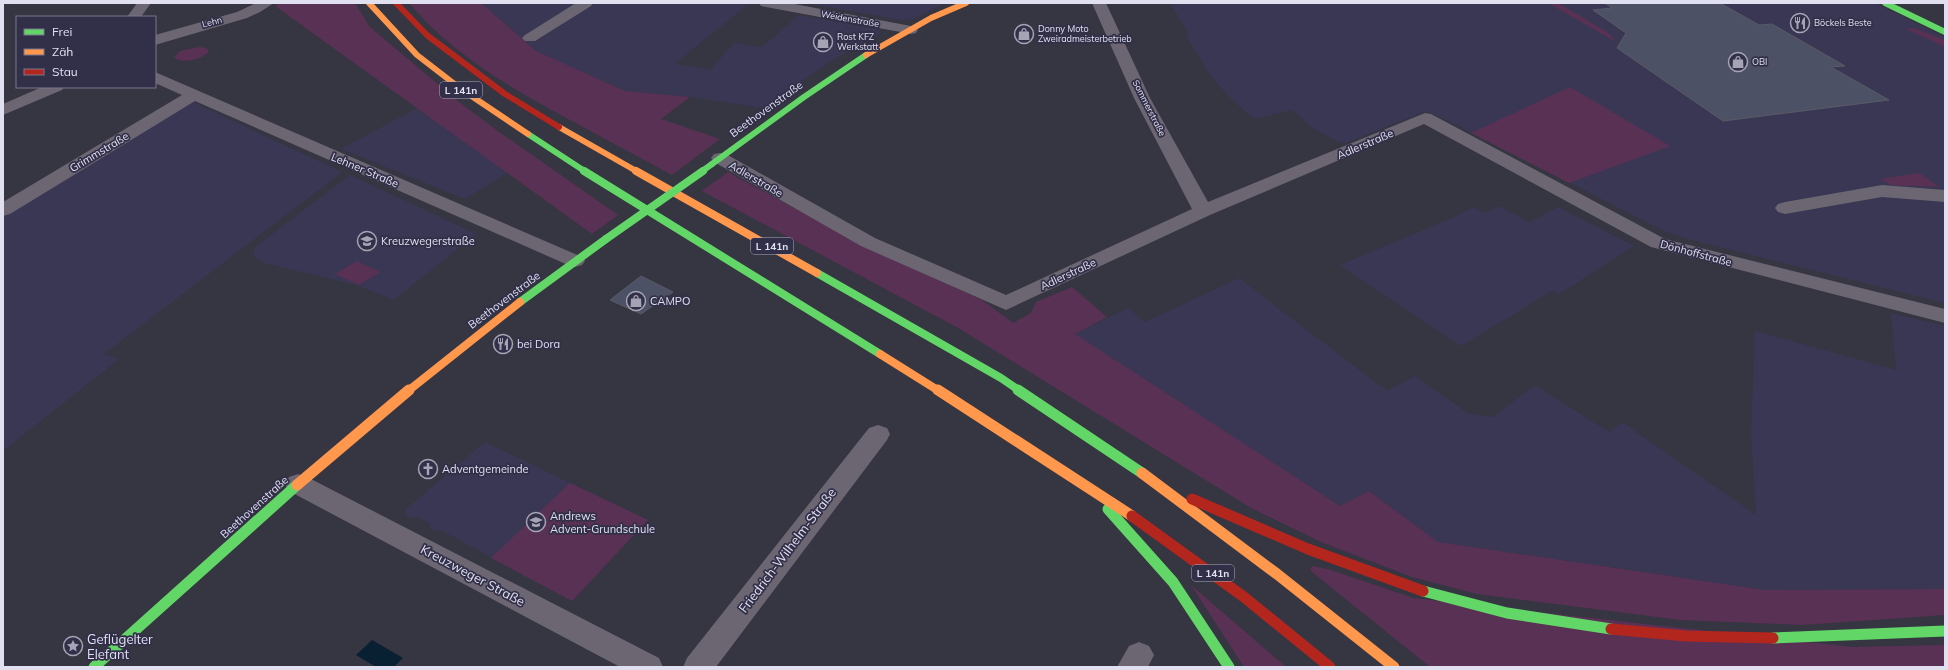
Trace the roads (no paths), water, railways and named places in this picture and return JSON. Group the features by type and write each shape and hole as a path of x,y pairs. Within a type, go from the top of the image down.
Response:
{"main road":[{"name":"L 141n","path":"369,3 418,55 461,89 567,160 945,394 1090,488 1210,571 1330,667"},
{"name":"L 141n","path":"396,3 428,36 505,94 530,110 804,264 1000,378 1160,485 1277,574 1394,667"},
{"name":"Beethovenstraße","path":"94,667 368,422 453,354 606,239 846,66 911,30 966,3"},
{"path":"1885,3 1945,32"},
{"path":"1160,485 1293,543 1346,564 1403,584 1507,612 1587,626 1697,636 1794,638 1945,631"},
{"path":"1090,488 1173,582 1229,667"}],"street":[{"path":"135,16 144,3"},
{"name":"Lehn","path":"156,40 183,30 250,11 267,3"},
{"path":"530,38 586,3"},
{"name":"Weidenstraße","path":"766,3 911,30"},
{"name":"Sommerstraße","path":"1099,3 1142,98 1203,211"},
{"name":"Lehner Straße","path":"156,77 575,262"},
{"path":"3,110 54,88"},
{"name":"Grimmstraße","path":"3,210 194,95"},
{"name":"Adlerstraße","path":"716,161 868,242 1006,303 1203,211 1424,118"},
{"name":"Dönhoffstraße","path":"1424,118 1658,243 1945,316"},
{"path":"1785,208 1882,191 1945,196"},
{"name":"Friedrich-Wilhelm-Straße","path":"698,667 878,434"},
{"name":"Kreuzweger Straße","path":"298,484 648,667"}],"water":[{"path":"372,640 403,658 394,667 376,667 356,655"}],"place":[{"name":"Böckels Beste","path":"1800,23"},
{"name":"Donny Moto Zweiradmeisterbetrieb","path":"1024,34"},
{"name":"Rost KFZ Werkstatt","path":"823,42"},
{"name":"OBI","path":"1738,62"},
{"name":"Kreuzwegerstraße","path":"367,241"},
{"name":"CAMPO","path":"636,301"},
{"name":"bei Dora","path":"503,344"},
{"name":"Adventgemeinde","path":"428,469"},
{"name":"Andrews Advent-Grundschule","path":"536,522"},
{"name":"Geflügelter Elefant","path":"73,646"}]}
